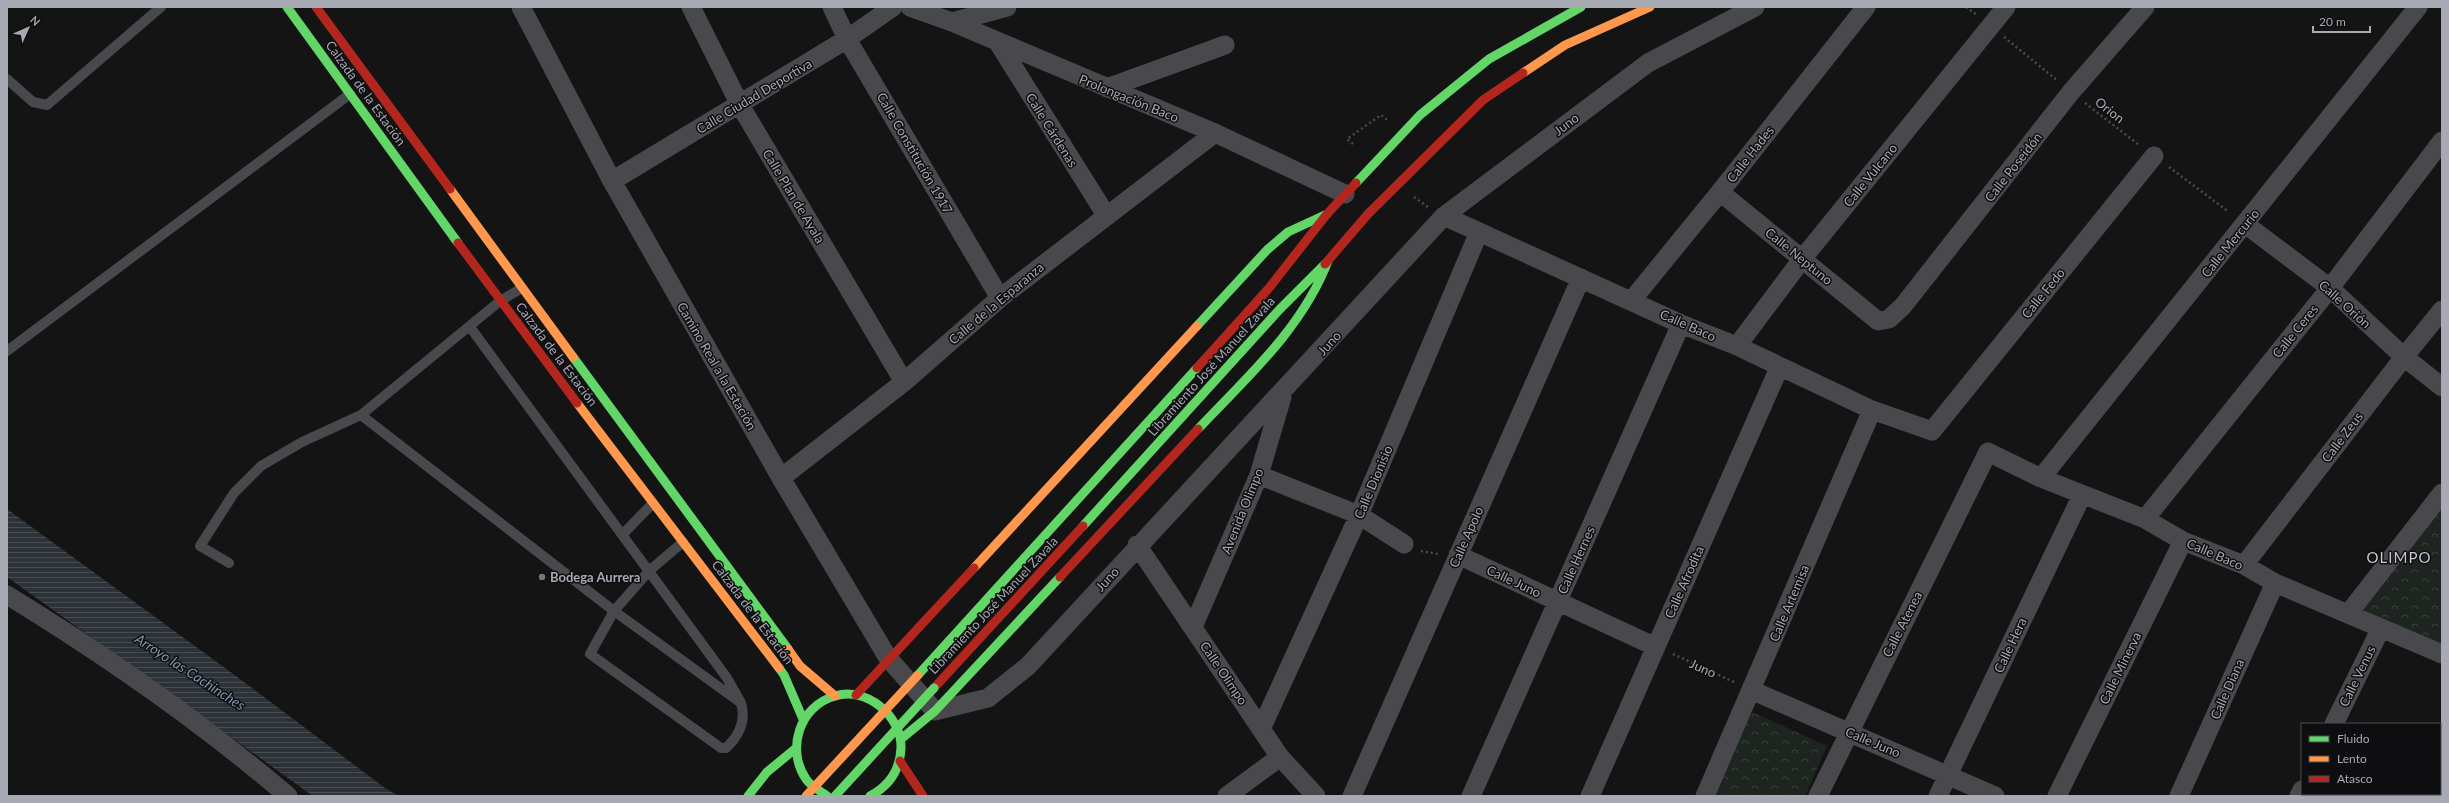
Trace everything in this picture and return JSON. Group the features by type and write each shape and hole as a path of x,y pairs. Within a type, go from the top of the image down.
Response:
{"main road":[{"name":"Calzada de la Estación","path":"287,7 500,301 784,675 803,719"},
{"name":"Calzada de la Estación","path":"316,7 800,666 835,696"},
{"name":"Libramiento José Manuel Zavala","path":"806,796 918,676 1269,288 1327,214 1420,115 1489,59 1582,7"},
{"name":"Libramiento José Manuel Zavala","path":"835,796 1224,373 1280,309 1328,261 1368,214 1483,100 1565,46 1650,7"},
{"path":"1489,59 1536,21"},
{"path":"856,695 888,658 1267,250 1288,232 1327,214"},
{"path":"901,739 935,711 1282,340 1319,287 1328,261"},
{"path":"827,796 818,792 806,780 798,766 795,749 796,733 803,719 817,704 835,696 856,695 872,700 886,710 895,723 901,739 900,761 895,774 887,785 870,796"},
{"path":"748,796 768,772 795,749"},
{"path":"900,761 923,796"}],"street":[{"name":"Camino Real a la Estación","path":"521,7 612,182 781,478 888,658 935,711"},
{"name":"Calle Plan de Ayala","path":"691,7 740,105 904,382"},
{"name":"Calle Constitución 1917","path":"832,7 847,39 1000,298"},
{"name":"Calle Ciudad Deportiva","path":"612,182 847,39 893,7"},
{"name":"Prolongación Baco","path":"910,7 952,22 999,44 1215,133 1345,194"},
{"path":"952,22 1008,7"},
{"name":"Juno","path":"935,711 988,698 1028,666 1137,545 1283,392 1444,216 1648,63 1755,7"},
{"name":"Calle Hades","path":"1632,300 1720,192 1866,7"},
{"name":"Calle Vulcano","path":"1737,346 1803,258 2006,7"},
{"name":"Calle Poseidón","path":"1878,321 1890,319 1903,306 2071,92 2145,7"},
{"name":"Calle Mercurio","path":"2041,478 2418,7"},
{"name":"Calle Cárdenas","path":"999,44 1106,216"},
{"path":"1107,88 1225,45"},
{"name":"Calle de la Esparanza","path":"781,478 904,382 1000,298 1215,133"},
{"name":"Calle Ceres","path":"2145,519 2330,288 2442,142"},
{"name":"Calle Fedo","path":"1932,431 2154,156"},
{"name":"Calle Neptuno","path":"1720,192 1803,258 1878,321"},
{"name":"Calle Baco","path":"1444,216 1632,300 1681,324 1737,346 1779,368 1872,410 1932,431"},
{"name":"Calle Orión","path":"2245,224 2330,288 2404,357 2442,387"},
{"name":"Calle Dionisio","path":"1261,729 1359,515 1478,232"},
{"name":"Calle Apolo","path":"1352,796 1581,278"},
{"name":"Calle Zeus","path":"2244,565 2442,310"},
{"name":"Calle Hernes","path":"1471,796 1681,324"},
{"name":"Calle Afrodita","path":"1590,796 1779,368"},
{"name":"Avenida Olimpo","path":"1193,627 1258,475 1283,392"},
{"name":"Calle Artemisa","path":"1705,796 1872,410"},
{"name":"Calle Baco","path":"1988,452 2041,478 2145,519 2183,541 2244,565 2275,583 2442,654"},
{"name":"Calle Atenea","path":"1818,796 1848,732 1988,452"},
{"path":"1258,475 1359,515 1404,544"},
{"path":"2348,614 2442,493"},
{"name":"Calle Hera","path":"1938,796 2082,494"},
{"name":"Calle Minerva","path":"2057,796 2183,541"},
{"name":"Calle Olimpo","path":"1137,545 1280,756 1316,796"},
{"name":"Calle Juno","path":"1458,555 1656,647"},
{"name":"Calle Diana","path":"2179,796 2275,583"},
{"path":"7,595 87,644 233,749 288,796"},
{"name":"Calle Venus","path":"2334,723 2381,628"},
{"name":"Calle Juno","path":"1751,690 1995,796"},
{"path":"1227,796 1280,756"}],"lane":[{"path":"10,81 33,102 47,105 161,7"},
{"path":"7,351 350,94"},
{"path":"229,563 200,546 234,493 261,466 302,442 361,415 500,301 522,288"},
{"path":"470,327 623,534 649,571 728,678 741,703 744,714 743,722 732,743 726,748 721,748 590,654 614,611 649,571 683,542"},
{"path":"361,415 614,611 741,703"},
{"path":"623,534 653,503"}],"path":[{"name":"Orion","path":"1966,7 2071,92 2245,224"},
{"path":"1353,144 1347,139 1382,115"},
{"path":"1404,544 1426,553 1458,555"},
{"name":"Juno","path":"1656,647 1751,690"}],"green space":[{"path":"2442,507 2442,644 2359,610"},
{"path":"1752,712 1827,746 1805,796 1715,796"}],"water":[{"name":"Arroyo las Cachinches","path":"7,509 236,676 385,788 399,796 313,796 7,577"}],"traffic: fast":[{"path":"287,7 458,243"},
{"path":"1356,183 1420,115 1489,59 1581,7"},
{"path":"1197,326 1267,250 1288,232 1327,214"},
{"path":"1198,429 1253,371 1288,331 1317,286 1328,261"},
{"path":"1083,526 1280,309 1325,264"},
{"path":"573,357 788,649"},
{"path":"918,675 1197,368"},
{"path":"901,739 935,711 1060,577"},
{"path":"779,668 784,675 803,719"},
{"path":"835,796 934,688"},
{"path":"827,796 806,779 800,768 797,755 797,743 800,730 812,709 823,701 835,696 847,694 859,695 880,706 889,715 900,736 901,748 896,770 888,782 870,796"},
{"path":"748,796 767,772 795,749"}],"traffic: slow":[{"path":"1523,73 1565,45 1650,7"},
{"path":"450,189 573,357"},
{"path":"974,568 1197,326"},
{"path":"577,403 779,668"},
{"path":"788,649 800,666 835,696"},
{"path":"806,796 918,675"}],"traffic: jam":[{"path":"316,7 450,189"},
{"path":"1325,264 1368,214 1483,100 1523,73"},
{"path":"1197,368 1269,288 1327,214 1356,183"},
{"path":"458,243 577,403"},
{"path":"1060,577 1198,429"},
{"path":"934,688 1083,526"},
{"path":"856,695 974,568"},
{"path":"900,761 923,796"}],"place":[{"name":"Bodega Aurrera","path":"542,577"}],"district":[{"name":"OLIMPO","path":"2399,558"}]}
